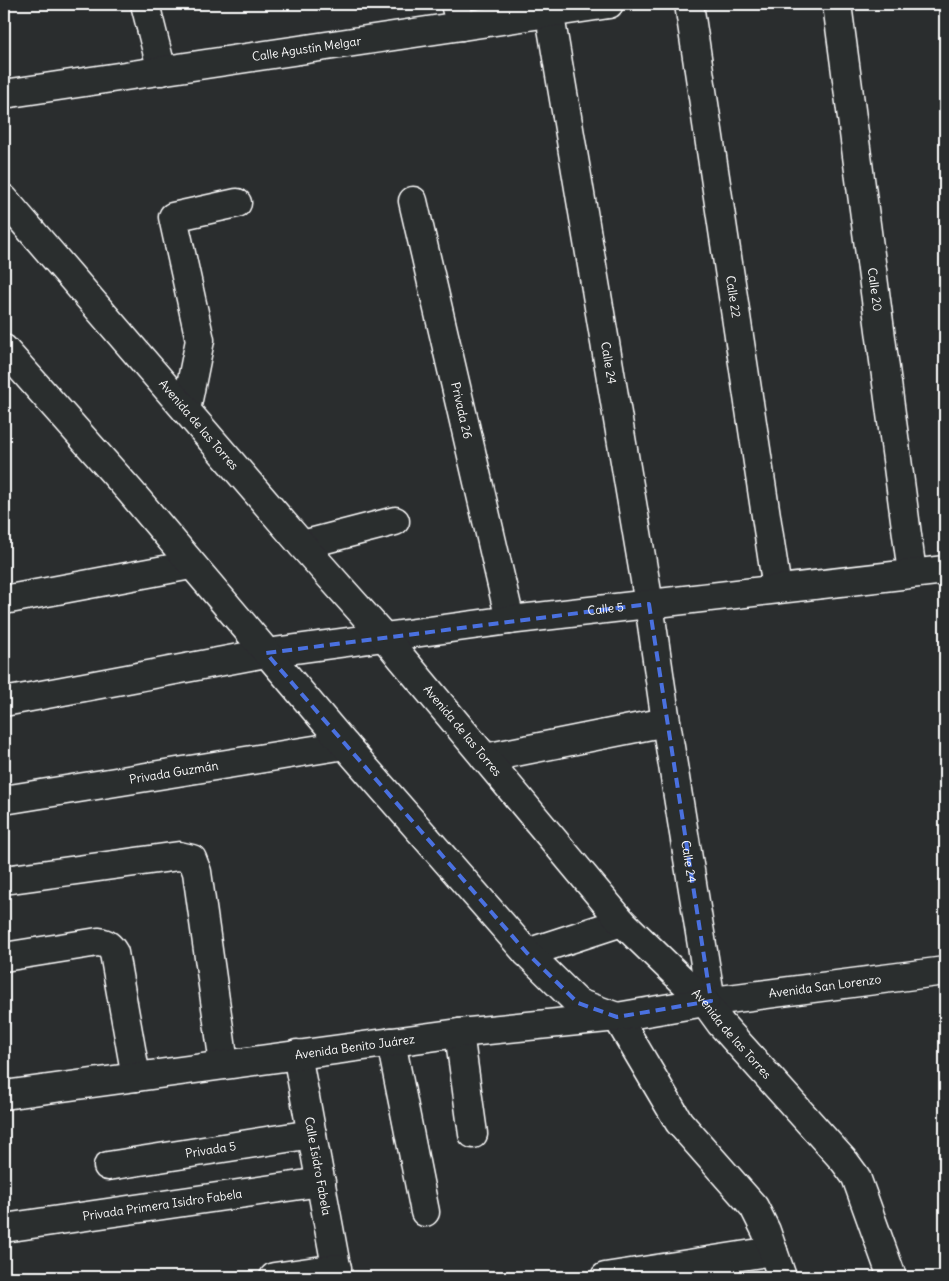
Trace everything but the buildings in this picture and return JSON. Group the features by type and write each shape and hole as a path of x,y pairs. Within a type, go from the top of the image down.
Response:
{"street":[{"path":"146,4 162,70"},
{"name":"Calle Agustín Melgar","path":"4,94 162,70 458,15 609,4"},
{"name":"Calle 22","path":"690,4 777,589"},
{"name":"Calle 20","path":"837,4 912,574"},
{"name":"Calle 24","path":"549,8 649,604 708,1002"},
{"name":"Avenida de las Torres","path":"4,199 302,545 385,638 622,922 708,1002 721,1024 845,1162 856,1177 892,1277"},
{"name":"Privada 26","path":"413,201 510,620"},
{"path":"186,410 200,340 174,217 237,203"},
{"path":"4,349 130,491 345,745 527,953 578,1003 617,1017 679,1122 754,1207 766,1231 782,1277"},
{"path":"302,545 396,521"},
{"path":"4,600 191,565"},
{"name":"Calle 5","path":"4,702 266,653 510,620 912,574 944,577"},
{"path":"485,758 666,722"},
{"name":"Privada Guzmán","path":"4,800 345,745"},
{"path":"4,880 179,856 192,859 197,872 224,1064"},
{"path":"527,953 622,922"},
{"path":"4,957 98,942 105,943 111,947 114,953 136,1078"},
{"name":"Avenida San Lorenzo","path":"708,1002 945,971"},
{"name":"Avenida Benito Juárez","path":"4,1095 459,1033 617,1017 708,1002"},
{"path":"459,1033 473,1134"},
{"path":"391,1042 425,1212"},
{"name":"Calle Isidro Fabela","path":"298,1054 338,1272"},
{"name":"Privada 5","path":"108,1166 312,1134"},
{"name":"Privada Primera Isidro Fabela","path":"4,1228 321,1182"},
{"path":"605,1277 773,1251"},
{"path":"274,1277 338,1272"}],"highlighted area":[{"path":"649,604 711,1001 617,1017 578,1003 527,953 266,653"}]}
